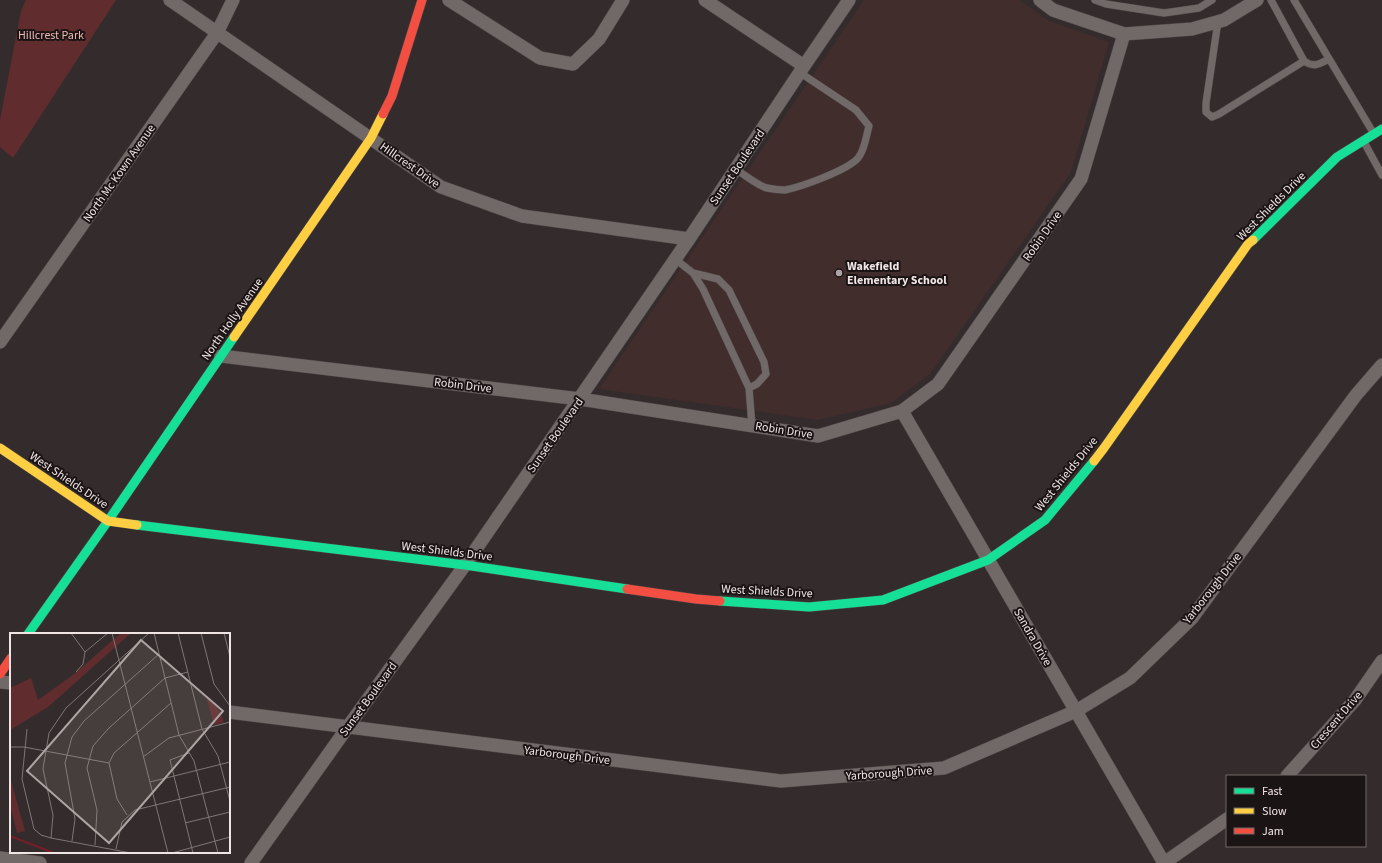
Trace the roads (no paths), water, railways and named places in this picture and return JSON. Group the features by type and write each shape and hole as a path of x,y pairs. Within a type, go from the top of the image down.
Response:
{"street":[{"name":"Hillcrest Drive","path":"170,0 441,187 522,216 689,239"},
{"name":"North Mc Kown Avenue","path":"0,342 217,33 233,0"},
{"name":"North Holly Avenue","path":"29,633 108,521 371,138 392,96 422,0"},
{"path":"450,0 540,58 573,64 599,39 623,0"},
{"path":"704,0 802,69"},
{"name":"Sunset Boulevard","path":"251,863 465,565 689,239 849,0"},
{"path":"1040,0 1053,10 1124,34 1192,29 1224,20 1258,0"},
{"name":"Robin Drive","path":"221,356 580,399 818,436 902,411 938,384 1081,179 1124,34"},
{"name":"West Shields Drive","path":"0,448 108,521 465,565 696,599 809,607 883,600 988,560 1045,520 1104,448 1248,244 1337,157 1378,132"},
{"name":"Yarborough Drive","path":"230,712 347,728 781,781 944,768 1076,711 1130,678 1192,618 1356,395 1382,365"},
{"name":"Sandra Drive","path":"902,411 1164,863"},
{"path":"0,674 10,659"},
{"name":"Crescent Drive","path":"1288,775 1355,700 1382,661"},
{"path":"0,682 10,683"},
{"path":"1164,863 1226,820"},
{"path":"0,858 40,863"}],"lane":[{"path":"1095,0 1106,4 1164,12 1199,8 1212,0"},
{"path":"1271,0 1304,61 1308,64 1317,66 1329,59"},
{"path":"1294,0 1329,59 1378,132"},
{"path":"1218,22 1206,103 1206,112 1212,117 1304,61"},
{"path":"735,169 765,188 783,190 802,186 834,173 858,158 865,143 869,126 856,110 802,69"},
{"path":"1363,141 1382,176"},
{"path":"675,259 693,273 703,288 749,388 752,426"},
{"path":"693,273 718,279 729,290 732,296 764,362 766,374 757,384 749,388"}],"place":[{"name":"Wakefield Elementary School","path":"839,273"}],"park label":[{"name":"Hillcrest Park","path":"51,35"}]}
